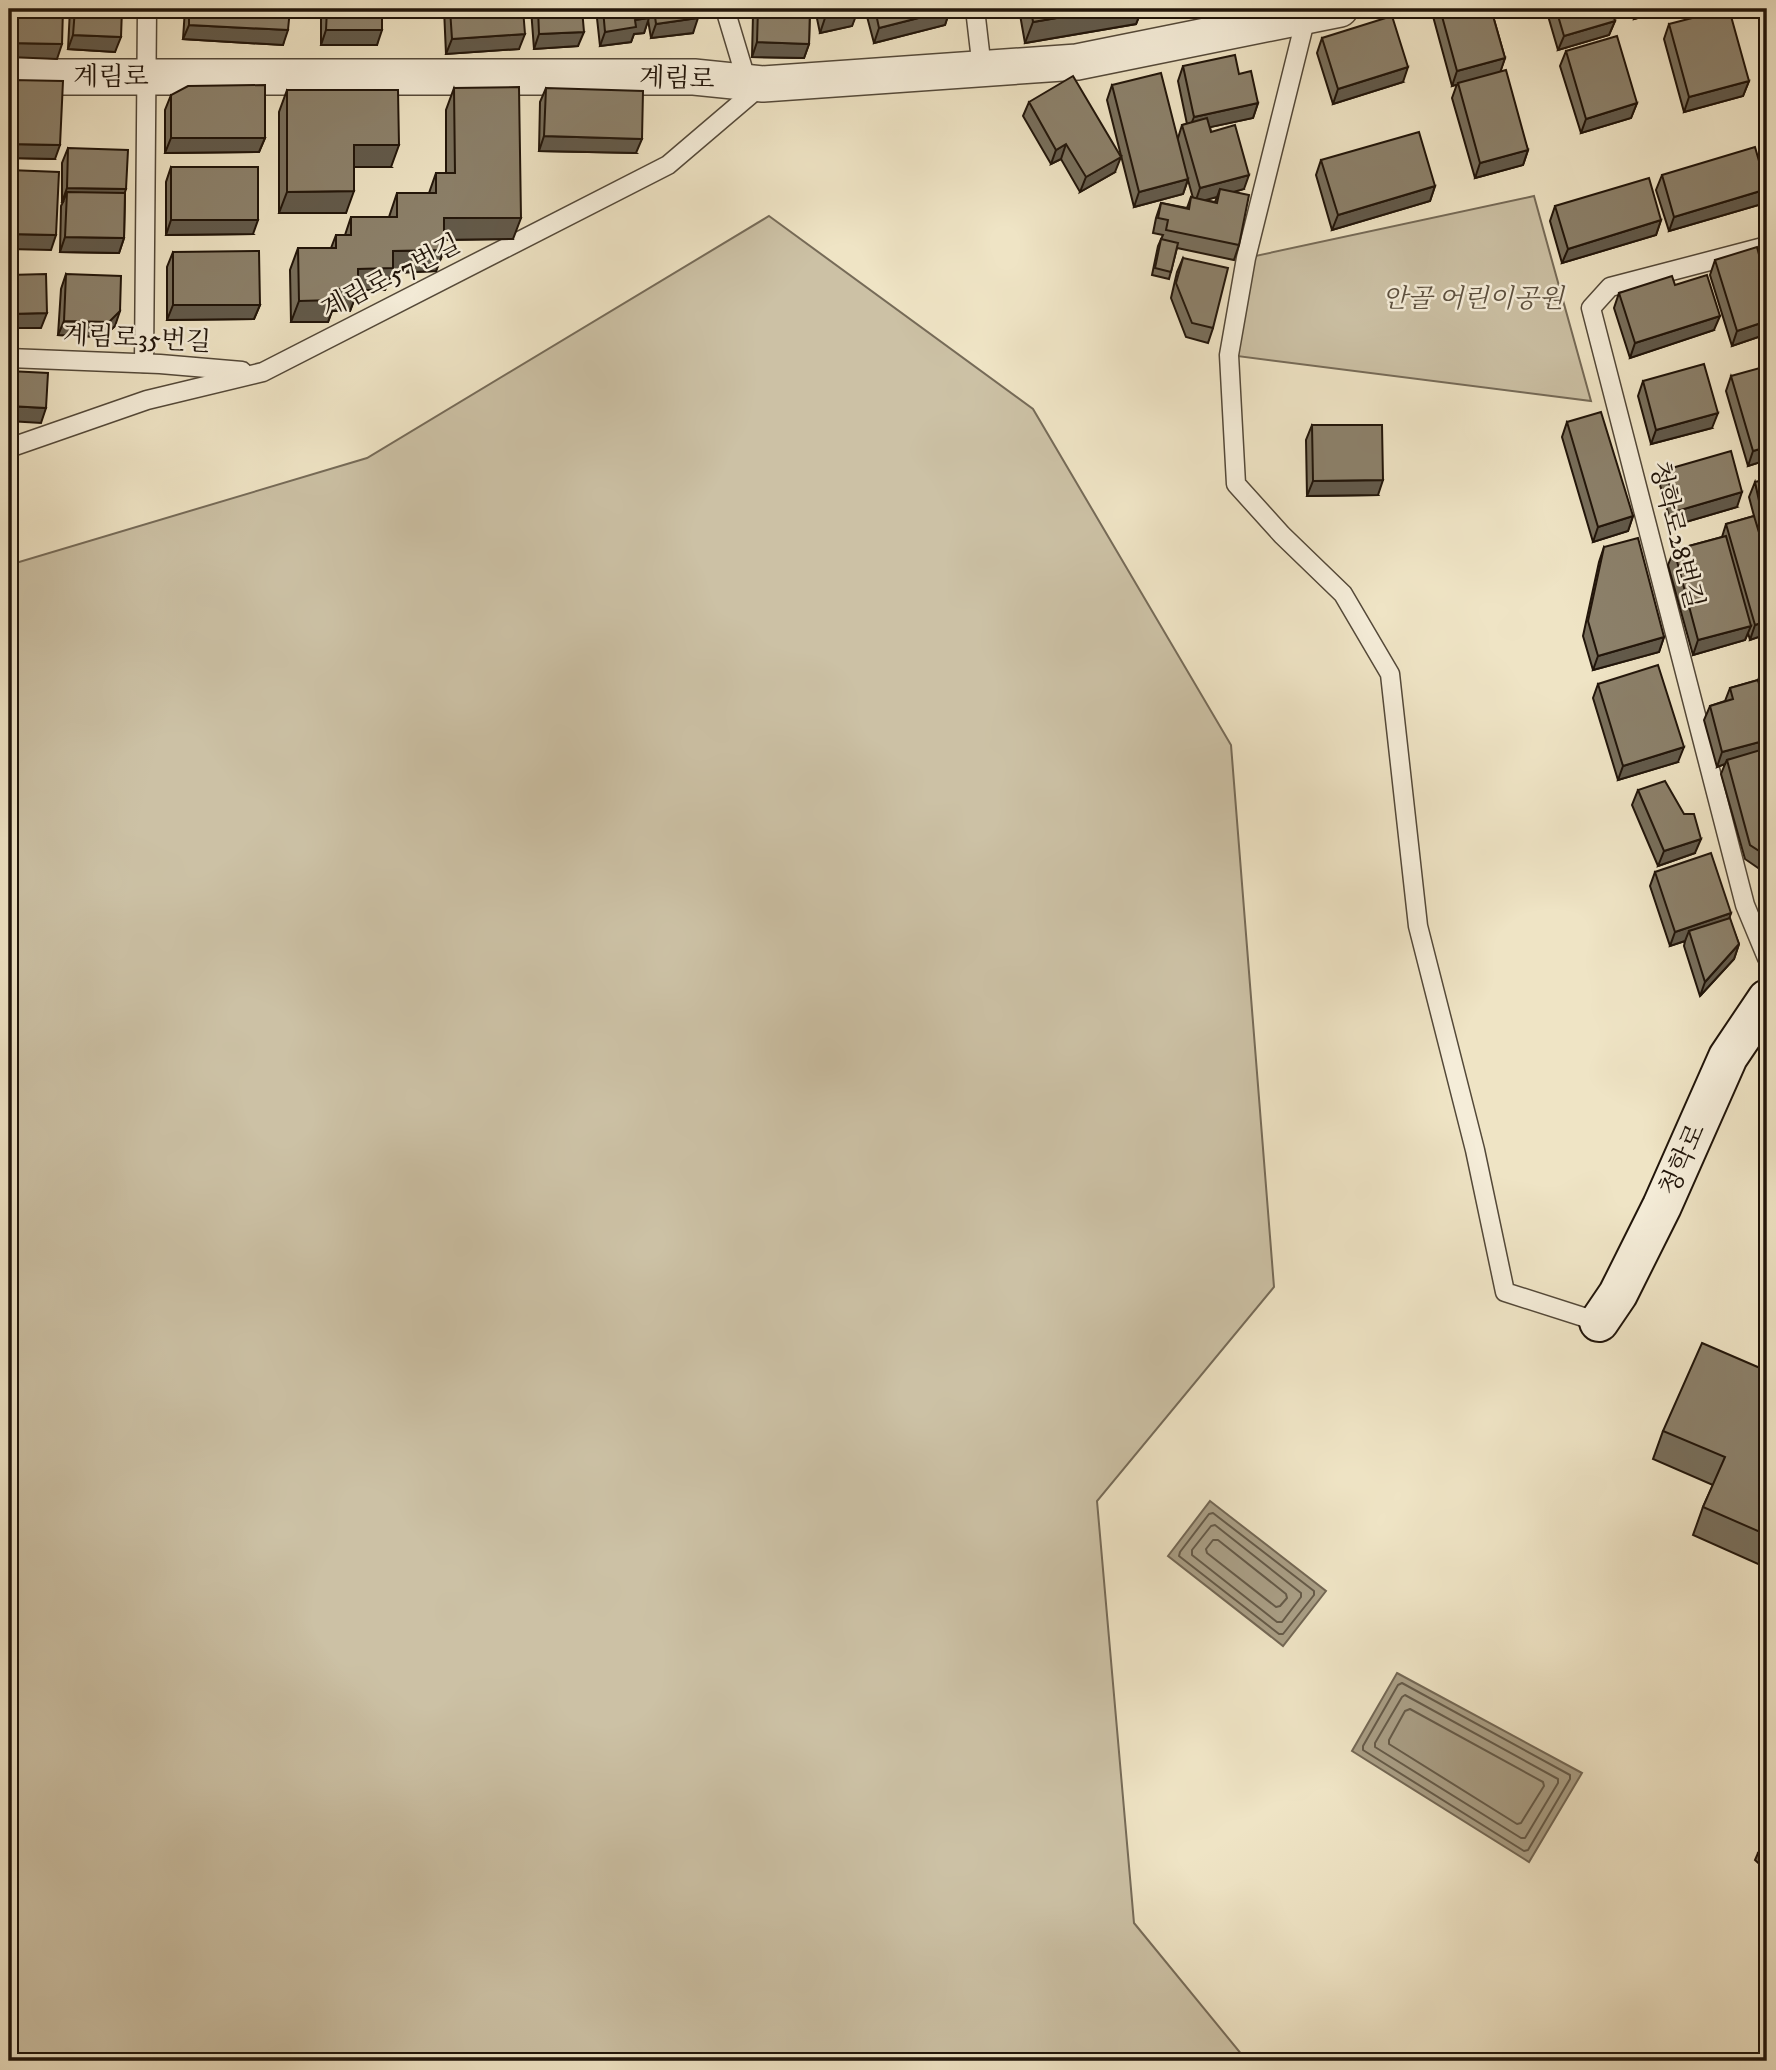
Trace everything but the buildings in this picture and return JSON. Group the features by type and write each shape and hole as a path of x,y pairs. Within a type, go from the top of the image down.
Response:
{"street":[{"name":"계림로","path":"9,74 54,77 694,77 755,83 1077,62 1340,9"},
{"name":"청학로","path":"1599,1322 1618,1294 1662,1206 1728,1057 1767,999"}],"lane":[{"path":"144,363 147,9"},
{"path":"725,9 755,83"},
{"path":"975,9 982,69"},
{"path":"1306,17 1246,258 1229,355 1236,484 1282,535 1343,594 1390,674 1418,926 1475,1150 1505,1292 1599,1322"},
{"name":"계림로57번길","path":"9,448 147,400 263,372 668,165 755,83"},
{"name":"청학로28번길","path":"1767,246 1610,287 1591,309 1745,905 1767,958"},
{"name":"계림로35번길","path":"9,358 144,363 263,372"}],"green space":[{"name":"안골 어린이공원","path":"1534,196 1591,401 1229,355 1246,258"},
{"path":"769,216 1033,409 1231,745 1274,1287 1097,1501 1134,1923 1247,2061 9,2061 9,565 367,458"}],"water":[{"path":"1210,1501 1326,1591 1283,1646 1168,1556"},
{"path":"1397,1673 1582,1773 1529,1862 1352,1751"}]}
